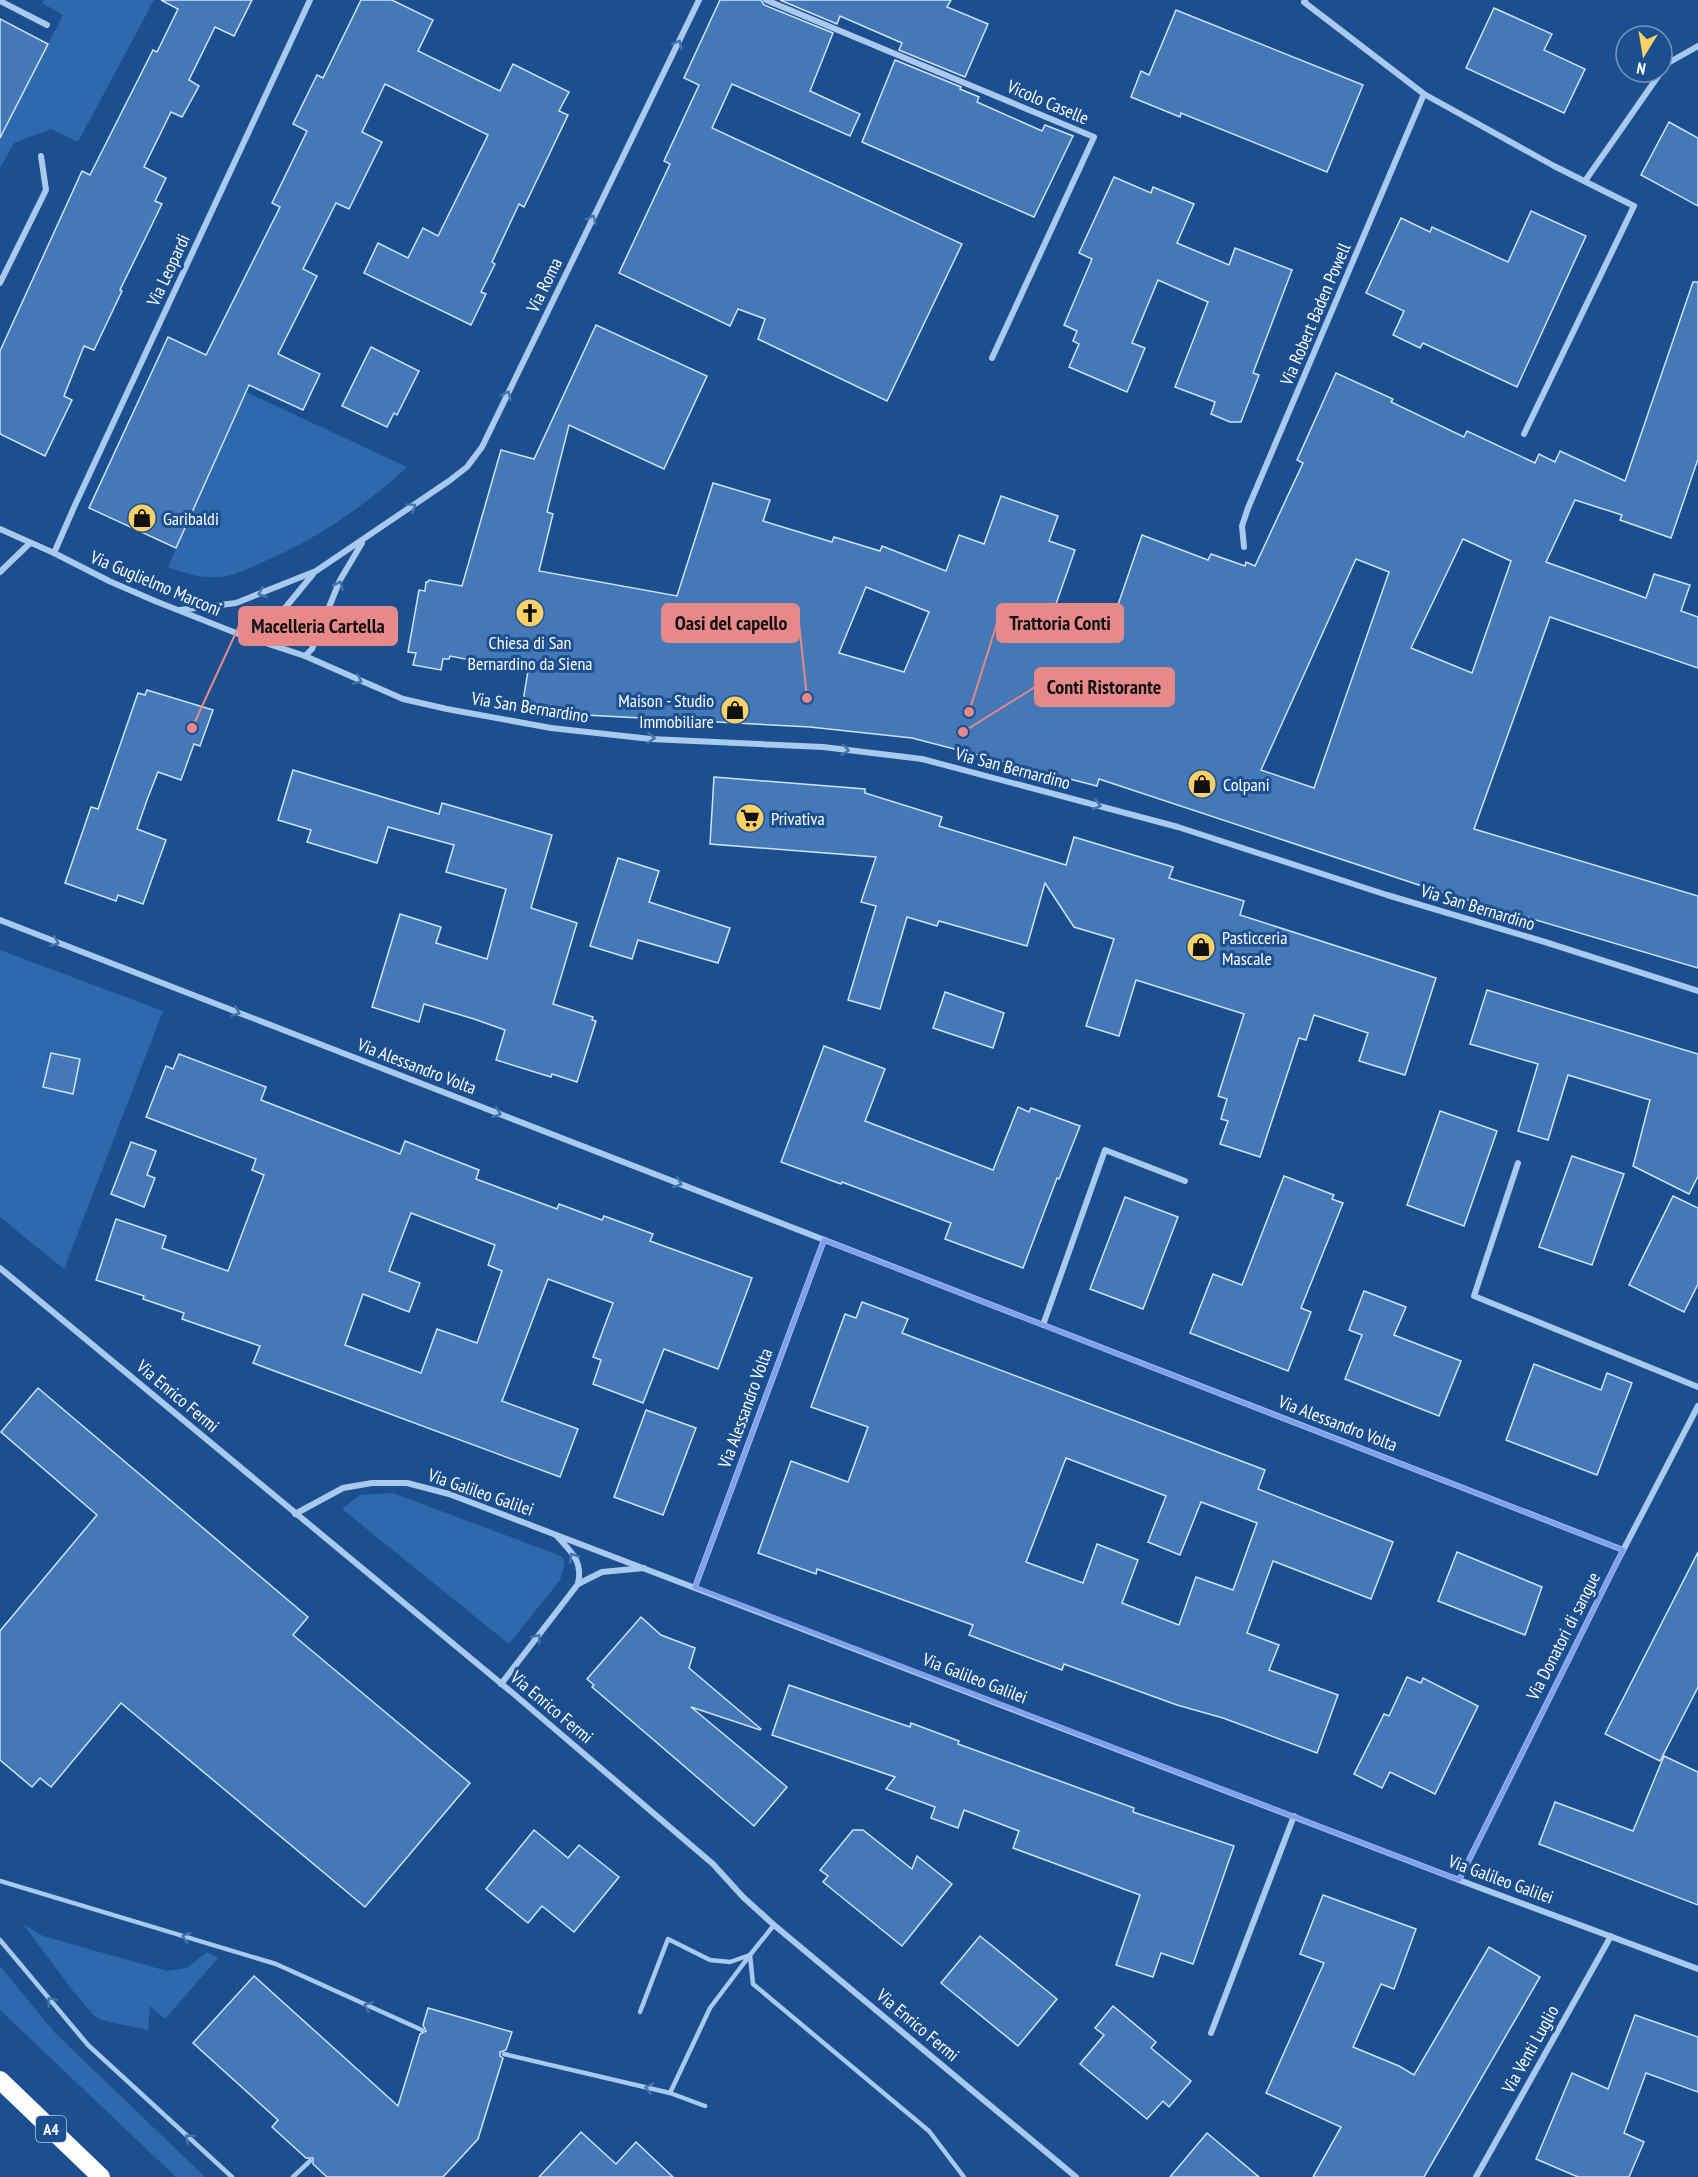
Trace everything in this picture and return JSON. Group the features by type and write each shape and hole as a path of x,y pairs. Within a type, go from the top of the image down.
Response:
{"highway":[{"name":"A4","path":"0,2080 101,2177"}],"street":[{"name":"Via Leopardi","path":"54,553 310,0"},
{"name":"Via Roma","path":"179,610 236,603 316,571 364,540 467,466 482,447 699,0"},
{"name":"Vicolo Caselle","path":"766,0 1094,137 992,358"},
{"path":"1305,0 1304,2 1424,94 1554,166 1634,206 1524,434"},
{"path":"0,1 47,25"},
{"path":"1674,60 1698,46"},
{"path":"1585,181 1654,84"},
{"name":"Via Robert Baden Powell","path":"1244,547 1242,526 1248,508 1424,94"},
{"path":"0,284 46,190 42,156"},
{"name":"Via Guglielmo Marconi","path":"0,529 54,553 109,582 264,643 305,656"},
{"name":"Via Roma","path":"305,656 312,649 340,580 364,540"},
{"path":"0,572 30,543"},
{"name":"Via Roma","path":"264,643 271,625 316,571"},
{"name":"Via San Bernardino","path":"305,656 403,699 551,728 651,739 823,747 922,759 1178,827 1387,895 1698,991"},
{"name":"Via Alessandro Volta","path":"0,920 1623,1550"},
{"path":"1043,1325 1105,1150 1185,1181"},
{"path":"1518,1162 1474,1296 1698,1387"},
{"name":"Via Alessandro Volta","path":"694,1587 824,1240"},
{"name":"Via Enrico Fermi","path":"0,1268 501,1684 713,1864 743,1897 774,1925 1076,2177"},
{"name":"Via Donatori di sangue","path":"1458,1880 1623,1550 1698,1406"},
{"name":"Via Galileo Galilei","path":"296,1514 343,1488 372,1483 407,1483 449,1494 1458,1880 1698,1969"},
{"name":"Via Galileo Galilei","path":"555,1534 575,1557 581,1571 579,1584"},
{"name":"Via Galileo Galilei","path":"501,1684 579,1584 602,1572 646,1568"},
{"path":"1211,2033 1294,1816"},
{"name":"Via Venti Luglio","path":"1476,2177 1611,1936"}],"lane":[{"path":"0,1881 276,1964 422,2030"},
{"path":"670,2093 710,2008 774,1925"},
{"path":"640,2012 668,1939 710,1960 730,1962 750,1955"},
{"path":"0,1940 88,2045 232,2177"},
{"path":"750,1955 753,1984 929,2131 964,2177"},
{"path":"504,2054 670,2093 705,2106"},
{"path":"293,2177 310,2161"}],"highlighted area":[{"path":"824,1240 1623,1550 1459,1880 695,1587"}],"shaded area":[{"path":"44,0 154,0 78,142 51,129 14,143 0,168 0,99 16,106 63,15 42,3"},
{"path":"246,392 407,467 374,496 320,533 244,571 226,576 204,577 168,567"},
{"path":"0,950 163,1011 64,1269 0,1217"},
{"path":"393,1493 561,1556 565,1562 560,1580 509,1644 342,1509 360,1495"},
{"path":"23,1924 43,1936 167,1971 187,1968 207,1952 218,1958 165,2019 150,2006 148,2030 95,2017"},
{"path":"0,1966 55,2033 205,2177 176,2177 0,2010"}],"building":[{"path":"161,0 252,0 234,36 215,27 189,80 199,86 182,117 171,112 144,167 166,178 155,201 162,204 94,350 84,346 64,396 72,400 45,456 0,434 0,351 82,171 90,175 153,50 157,52 178,9"},
{"path":"361,0 392,0 433,20 418,51 500,91 513,64 569,92 559,111 568,115 524,207 519,204 492,262 495,264 481,292 486,294 471,325 364,273 378,243 408,258 423,228 438,236 488,135 385,84 362,132 382,142 349,209 336,203 303,269 317,276 278,354 320,374 303,410 249,385 176,548 89,508 168,337 206,355 280,207 272,203 307,131 293,124 317,75 323,78"},
{"path":"720,0 761,0 764,5 833,33 810,91 860,114 850,136 732,84 712,128 962,244 887,401 758,339 765,319 738,309 730,326 619,273 670,164 664,161 699,85 684,78"},
{"path":"780,0 951,0 947,7 988,24 965,77 899,50 902,43 840,16 837,24"},
{"path":"1494,8 1552,34 1544,50 1585,69 1564,113 1466,68"},
{"path":"1176,10 1363,85 1327,172 1181,113 1180,117 1131,97 1141,71 1149,75"},
{"path":"0,19 48,44 0,138"},
{"path":"895,60 961,87 960,89 979,97 977,102 1042,131 1045,125 1073,136 1034,217 862,142"},
{"path":"1669,122 1698,138 1698,206 1641,175"},
{"path":"1114,177 1151,193 1153,187 1194,204 1177,243 1229,265 1235,248 1292,270 1253,373 1259,375 1241,422 1230,422 1211,414 1215,402 1175,387 1208,302 1158,280 1132,343 1145,348 1127,392 1069,367 1079,344 1073,341 1077,331 1064,325 1092,259 1079,253"},
{"path":"1531,211 1586,236 1517,387 1423,343 1420,348 1393,335 1404,311 1366,293 1401,218 1430,232 1432,227 1508,262"},
{"path":"1693,282 1698,282 1698,459 1671,538 1620,520 1622,515 1575,500 1546,562 1646,598 1654,574 1690,585 1681,611 1698,617 1698,668 1550,617 1474,829 1698,896 1698,968 1431,889 1099,779 1097,786 912,738 810,727 585,715 585,712 523,701 528,671 450,656 449,659 443,659 441,670 413,665 416,653 408,652 419,590 425,591 426,582 429,580 462,586 501,450 534,459 596,325 707,376 664,469 569,425 547,512 553,514 539,571 677,596 713,483 770,500 763,521 832,542 834,537 880,551 882,546 946,571 959,535 984,544 1001,496 1058,516 1049,541 1075,550 1056,604 1111,625 1142,535 1208,560 1211,554 1245,566 1246,562 1255,566 1303,463 1297,460 1336,373 1393,399 1391,402 1464,437 1467,431 1535,463 1539,454 1555,462 1560,451 1625,481","holes":["1463,539 1511,561 1472,673 1411,648","1356,559 1389,572 1314,788 1261,770","866,587 929,612 904,672 839,653"]},
{"path":"371,347 419,371 397,415 394,413 387,427 342,406"},
{"path":"147,690 213,710 200,746 194,744 181,780 158,772 147,800 137,829 166,840 143,904 118,895 116,901 65,883 91,807 98,809 138,693 145,695"},
{"path":"293,770 439,814 442,803 552,835 531,908 577,923 553,1004 593,1017 592,1020 596,1021 577,1082 552,1074 551,1077 496,1060 505,1030 424,1004 419,1022 372,1007 400,914 441,927 436,943 487,959 506,889 446,872 454,845 388,827 377,863 307,842 311,830 278,820"},
{"path":"714,777 865,789 865,793 942,817 939,826 1066,865 1074,837 1173,867 1169,878 1244,901 1240,915 1436,978 1405,1075 1359,1061 1368,1033 1314,1015 1306,1040 1299,1038 1260,1157 1220,1144 1228,1121 1221,1119 1227,1099 1218,1096 1244,1014 1136,980 1119,1036 1086,1026 1114,939 1074,927 1045,883 1027,946 939,921 937,926 907,917 880,1009 848,1000 876,906 861,902 876,857 710,844"},
{"path":"618,858 659,871 649,902 730,928 718,963 638,940 632,959 590,946"},
{"path":"1487,990 1698,1054 1698,1176 1689,1194 1633,1166 1650,1100 1568,1075 1548,1140 1518,1131 1538,1064 1470,1044"},
{"path":"945,992 1004,1013 993,1048 933,1028"},
{"path":"824,1046 885,1069 865,1121 993,1170 1018,1107 1029,1112 1031,1108 1080,1126 1059,1179 1057,1178 1023,1268 945,1239 951,1223 781,1162"},
{"path":"51,1053 80,1059 73,1094 43,1087"},
{"path":"179,1054 266,1087 261,1100 400,1154 405,1141 479,1170 476,1179 557,1209 559,1204 602,1220 604,1216 653,1234 650,1241 752,1278 718,1369 664,1349 643,1403 593,1384 601,1360 593,1357 613,1303 548,1279 502,1401 578,1429 560,1477 253,1363 260,1346 182,1319 184,1313 143,1299 144,1296 96,1280 116,1219 166,1236 162,1248 228,1271 264,1175 252,1170 256,1159 146,1117 166,1066 173,1069","holes":["411,1213 495,1245 488,1265 502,1271 477,1343 437,1329 421,1373 345,1345 363,1294 409,1312 420,1283 389,1271"]},
{"path":"1440,1111 1497,1131 1464,1226 1407,1205"},
{"path":"131,1142 156,1151 147,1175 155,1178 144,1207 111,1194"},
{"path":"1572,1156 1624,1174 1592,1265 1539,1247"},
{"path":"1284,1176 1334,1195 1332,1199 1343,1203 1301,1308 1311,1312 1288,1371 1190,1333 1213,1274 1242,1285"},
{"path":"1673,1196 1698,1208 1698,1284 1684,1312 1629,1285"},
{"path":"1125,1197 1178,1217 1143,1309 1090,1289"},
{"path":"1364,1291 1406,1307 1394,1335 1461,1361 1439,1416 1345,1379 1362,1335 1349,1330"},
{"path":"862,1302 908,1319 902,1333 1265,1470 1258,1489 1393,1542 1371,1599 1273,1561 1247,1633 1279,1645 1269,1670 1338,1695 1317,1753 1223,1718 1177,1705 1064,1664 1062,1670 969,1635 973,1625 817,1569 816,1574 758,1553 791,1461 848,1482 868,1427 811,1407 845,1314 856,1318","holes":["1066,1458 1166,1496 1148,1542 1180,1555 1201,1502 1257,1523 1233,1590 1196,1577 1179,1625 1122,1603 1138,1560 1097,1544 1083,1583 1026,1562"]},
{"path":"1534,1364 1601,1390 1607,1373 1632,1383 1597,1475 1506,1440"},
{"path":"38,1388 308,1617 293,1635 470,1783 365,1907 121,1703 51,1787 40,1778 32,1787 0,1760 0,1631 97,1515 1,1432"},
{"path":"646,1410 696,1428 663,1515 614,1497"},
{"path":"1457,1552 1542,1587 1525,1635 1438,1601"},
{"path":"1698,1552 1698,1687 1660,1761 1605,1734"},
{"path":"641,1617 661,1635 695,1648 689,1668 761,1729 691,1707 787,1787 754,1826 592,1687 594,1685 587,1679"},
{"path":"1407,1677 1421,1683 1423,1678 1478,1706 1435,1794 1390,1772 1382,1788 1354,1774 1384,1714 1389,1716"},
{"path":"789,1685 910,1727 911,1723 959,1741 958,1744 1134,1808 1133,1812 1234,1846 1193,1964 1161,1953 1153,1977 1116,1965 1140,1895 1013,1848 1019,1831 964,1810 958,1828 931,1818 935,1807 886,1789 895,1777 772,1735"},
{"path":"1664,1756 1698,1772 1698,1905 1539,1844 1555,1802 1633,1831"},
{"path":"534,1830 568,1858 579,1845 619,1877 574,1932 542,1906 528,1923 486,1889"},
{"path":"853,1830 863,1830 912,1869 917,1856 952,1884 902,1946 823,1882 828,1876 820,1870"},
{"path":"1323,1895 1416,1929 1394,1989 1381,1984 1353,2047 1399,2066 1414,2075 1489,1947 1540,1977 1424,2177 1313,2177 1341,2127 1266,2093 1324,1963 1300,1954"},
{"path":"980,1936 1057,1999 1018,2046 941,1983"},
{"path":"254,1976 398,2106 420,2034 426,2031 423,2025 428,2008 512,2032 506,2050 500,2052 503,2058 478,2139 443,2177 327,2177 313,2164 313,2158 306,2158 272,2127 278,2120 193,2043"},
{"path":"1113,2006 1156,2042 1151,2048 1191,2081 1169,2107 1163,2101 1147,2119 1080,2064 1104,2035 1095,2028"},
{"path":"1635,2015 1698,2037 1698,2092 1646,2073 1624,2133 1644,2142 1629,2177 1578,2177 1536,2159 1572,2073 1608,2089"},
{"path":"581,2132 616,2164 636,2142 673,2177 539,2177"},
{"path":"1207,2133 1259,2177 1170,2177"}],"place":[{"name":"Garibaldi","path":"142,518"},
{"name":"Chiesa di San Bernardino da Siena","path":"530,613"},
{"name":"Oasi del capello","path":"807,698"},
{"name":"Maison - Studio Immobiliare","path":"735,710"},
{"name":"Trattoria Conti","path":"969,712"},
{"name":"Macelleria Cartella","path":"192,728"},
{"name":"Conti Ristorante","path":"963,732"},
{"name":"Colpani","path":"1202,784"},
{"name":"Privativa","path":"750,818"},
{"name":"Pasticceria Mascale","path":"1201,947"}]}
